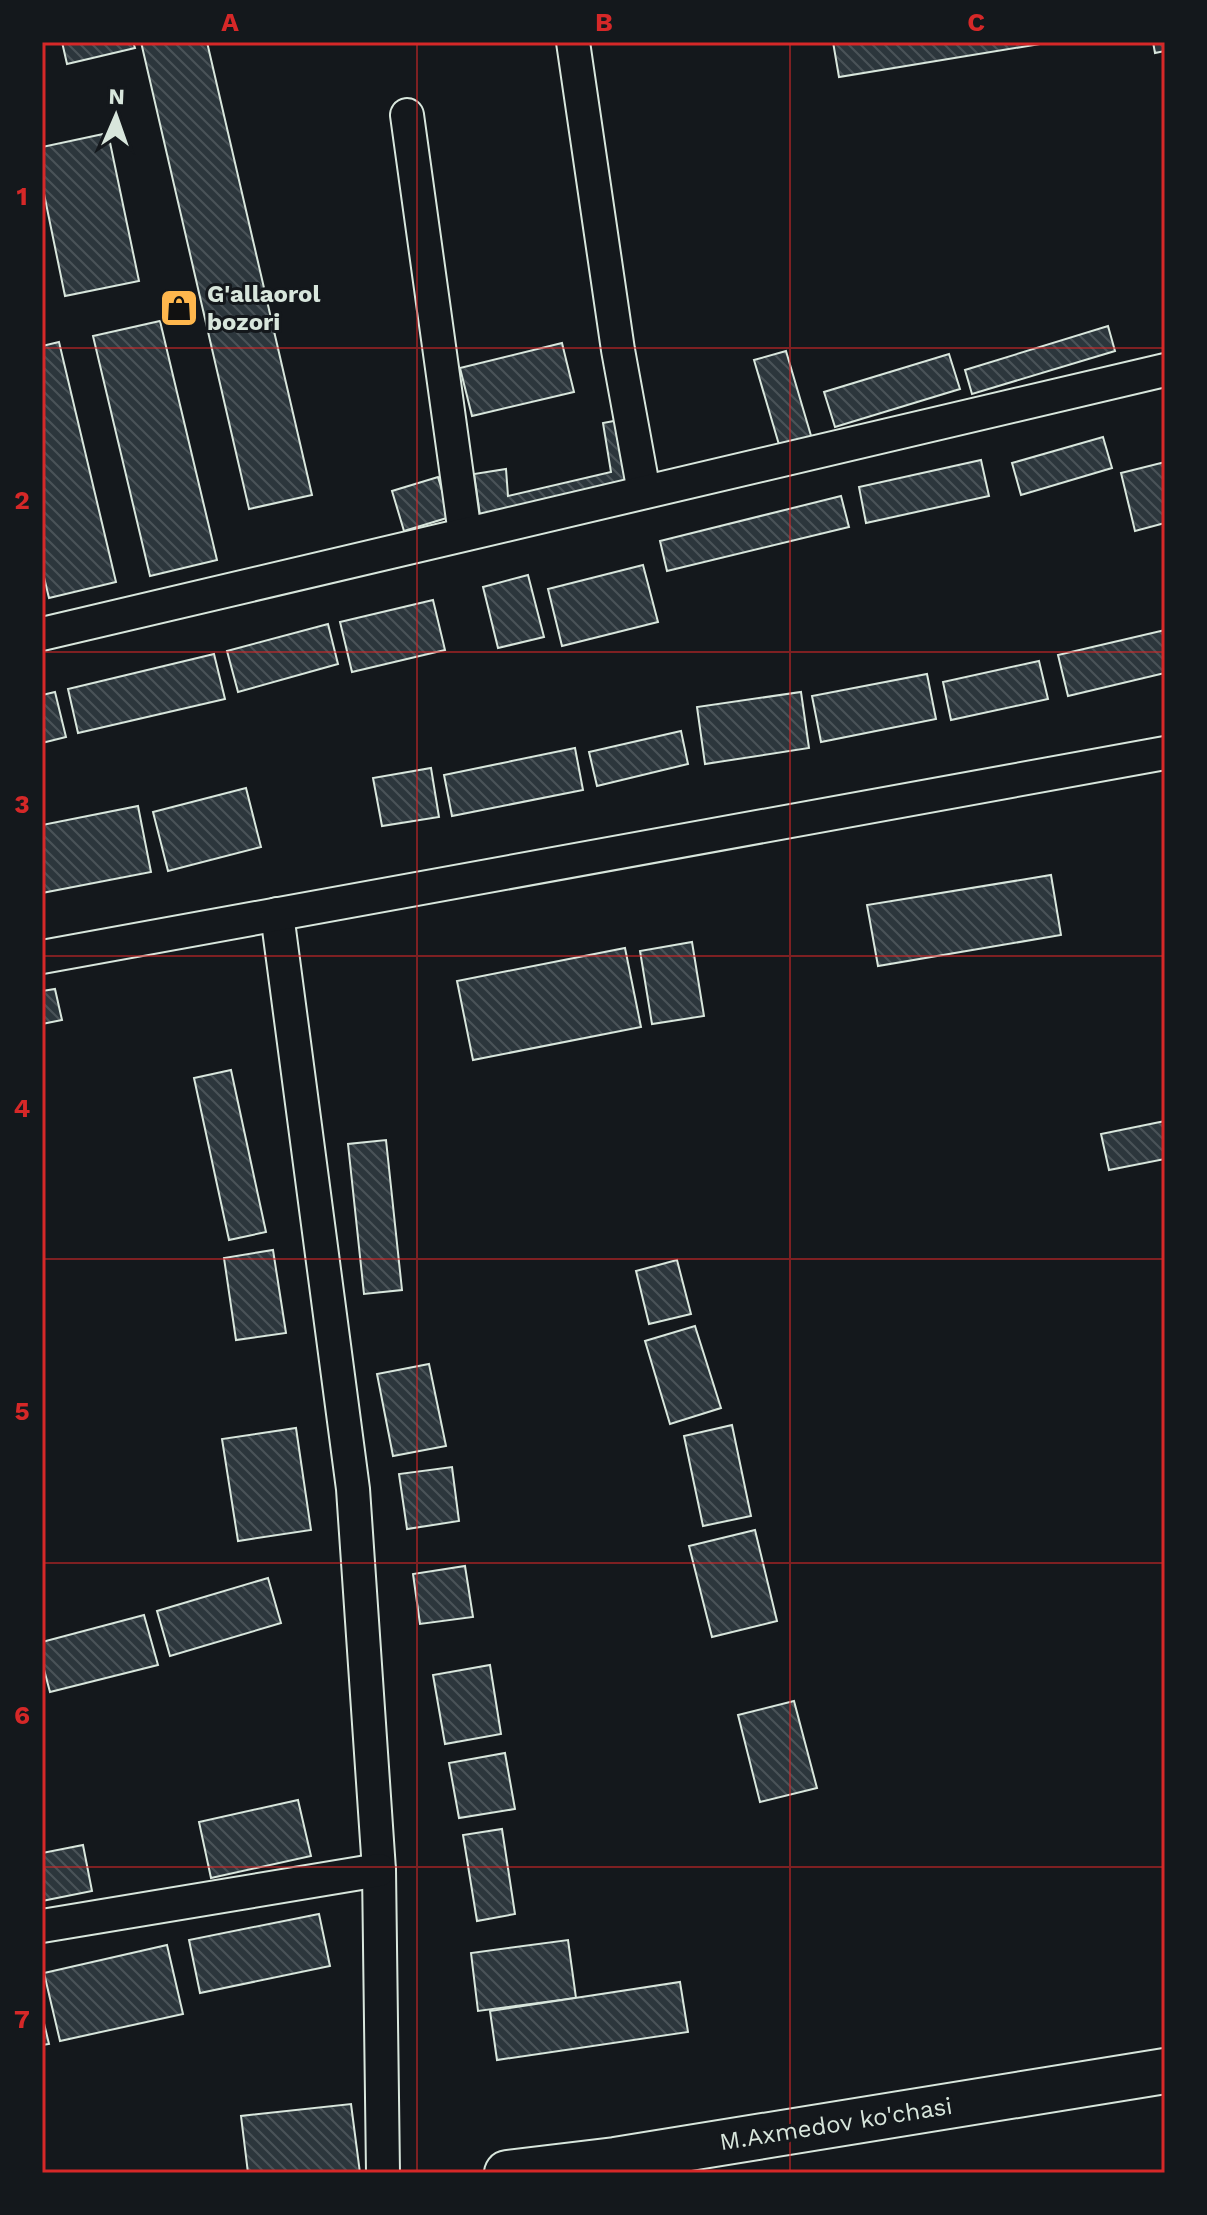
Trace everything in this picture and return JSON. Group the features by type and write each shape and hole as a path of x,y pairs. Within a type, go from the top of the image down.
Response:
{"main road":[{"name":"M.Axmedov ko'chasi","path":"507,2173 615,2160 1165,2071"}],"street":[{"path":"573,42 618,350 644,492"},
{"path":"407,115 465,534"},
{"path":"42,634 1165,370"},
{"path":"42,957 1165,753"},
{"path":"277,914 353,1489 379,1870 383,2173"},
{"path":"42,1926 379,1870"}],"building":[{"path":"62,42 133,42 135,48 67,64"},
{"path":"141,42 207,42 312,495 249,509"},
{"path":"833,42 1052,42 839,77"},
{"path":"1153,42 1165,42 1165,51 1155,53"},
{"path":"108,133 139,281 65,296 42,184 42,147"},
{"path":"160,321 217,560 150,576 93,336"},
{"path":"1108,326 1115,351 972,394 965,370"},
{"path":"59,342 116,582 49,598 42,569 42,346"},
{"path":"562,343 574,392 472,416 460,368"},
{"path":"786,351 812,439 780,448 754,360"},
{"path":"949,354 960,389 835,427 824,392"},
{"path":"619,420 626,487 481,522 474,474 506,469 508,496 611,472 603,423"},
{"path":"1103,437 1112,468 1021,495 1012,463"},
{"path":"981,460 989,496 866,523 859,487"},
{"path":"1165,462 1165,523 1135,531 1121,473"},
{"path":"438,477 450,517 404,531 392,491"},
{"path":"841,496 849,527 667,571 660,541"},
{"path":"643,565 658,622 562,646 548,589"},
{"path":"528,575 544,637 498,648 483,587"},
{"path":"433,600 445,650 352,672 340,622"},
{"path":"328,624 338,664 238,692 227,651"},
{"path":"1165,630 1165,673 1068,696 1058,655"},
{"path":"214,654 225,699 78,733 68,689"},
{"path":"1039,661 1048,699 951,720 943,682"},
{"path":"927,674 936,719 821,742 812,696"},
{"path":"55,692 66,737 42,743 42,695"},
{"path":"801,692 809,748 705,764 697,707"},
{"path":"681,731 688,764 597,786 589,752"},
{"path":"575,748 583,790 452,816 444,775"},
{"path":"431,768 439,817 382,826 373,778"},
{"path":"246,788 261,847 168,871 153,812"},
{"path":"138,806 151,872 42,893 42,825"},
{"path":"1051,875 1061,935 878,966 867,905"},
{"path":"692,942 704,1016 652,1024 640,951"},
{"path":"625,948 641,1027 473,1060 457,981"},
{"path":"55,989 62,1020 42,1024 42,991"},
{"path":"231,1070 266,1232 229,1240 194,1078"},
{"path":"1165,1121 1165,1159 1109,1170 1101,1134"},
{"path":"386,1140 402,1290 364,1294 348,1144"},
{"path":"273,1250 286,1333 236,1340 224,1258"},
{"path":"677,1260 691,1314 649,1324 636,1271"},
{"path":"695,1326 721,1408 670,1424 645,1341"},
{"path":"429,1364 446,1446 393,1456 377,1374"},
{"path":"732,1425 751,1516 703,1526 684,1436"},
{"path":"296,1428 311,1530 238,1541 222,1439"},
{"path":"452,1467 459,1521 407,1529 399,1474"},
{"path":"755,1530 777,1621 712,1637 689,1546"},
{"path":"465,1566 473,1617 420,1624 413,1574"},
{"path":"268,1578 281,1623 170,1656 157,1611"},
{"path":"144,1615 158,1665 50,1692 42,1662 42,1642"},
{"path":"490,1665 501,1734 445,1744 433,1675"},
{"path":"794,1701 817,1788 760,1802 738,1715"},
{"path":"505,1753 515,1809 459,1818 449,1763"},
{"path":"298,1800 311,1856 211,1878 199,1822"},
{"path":"502,1829 515,1914 477,1921 463,1835"},
{"path":"83,1845 92,1891 42,1901 42,1853"},
{"path":"319,1914 330,1966 200,1993 189,1940"},
{"path":"568,1940 576,1998 478,2011 471,1953"},
{"path":"167,1945 183,2014 60,2041 44,1973"},
{"path":"680,1982 688,2032 497,2060 490,2011"},
{"path":"42,2015 49,2044 42,2045"},
{"path":"351,2104 360,2173 248,2173 241,2116"}],"place":[{"name":"G'allaorol bozori","path":"179,308"}]}
